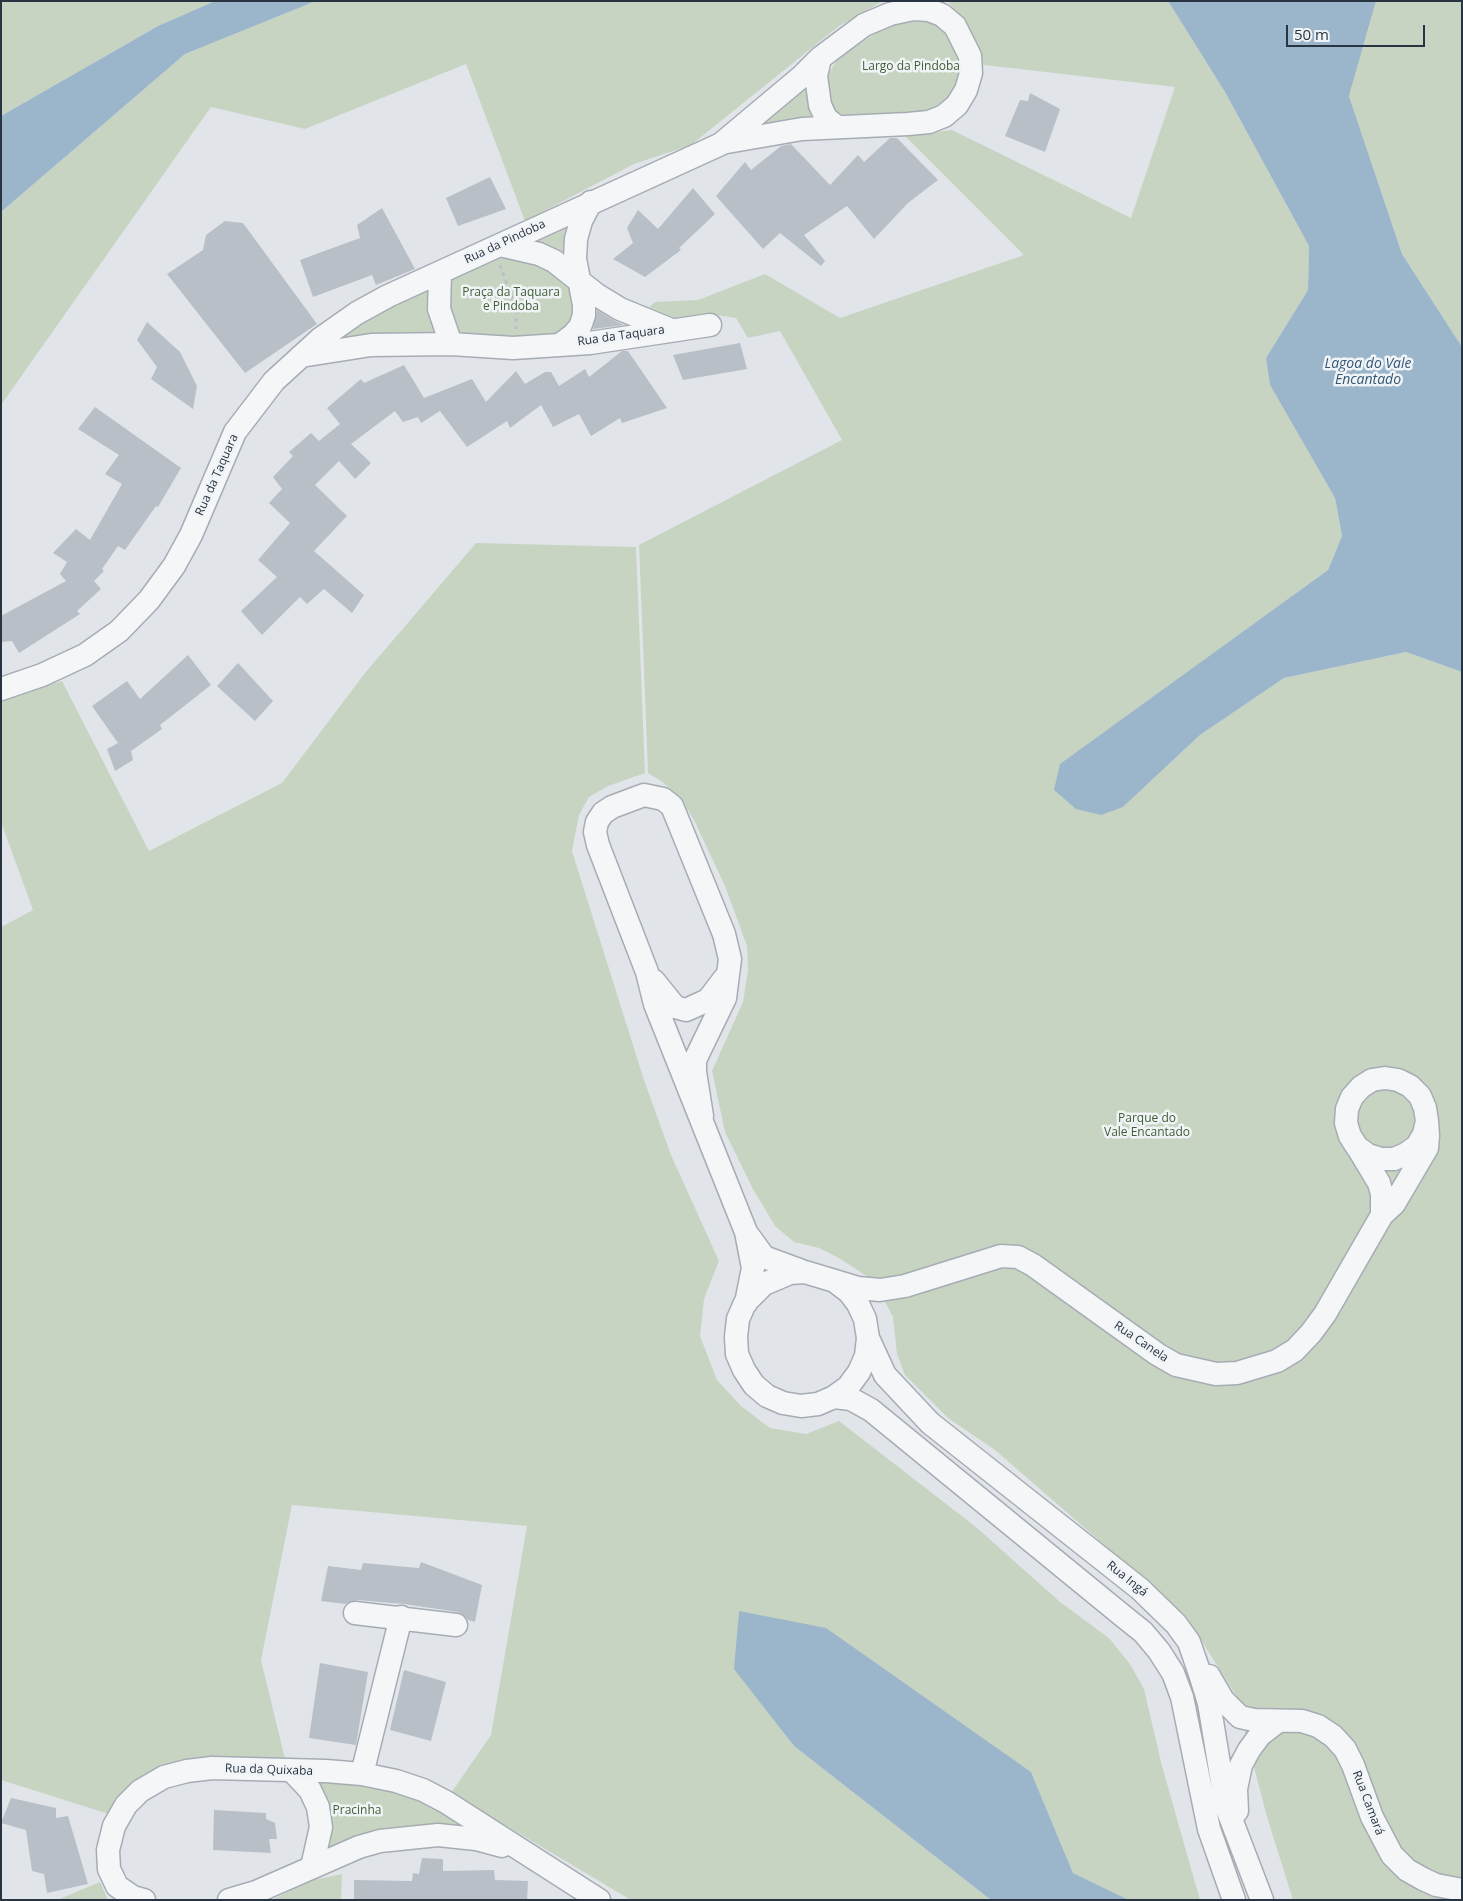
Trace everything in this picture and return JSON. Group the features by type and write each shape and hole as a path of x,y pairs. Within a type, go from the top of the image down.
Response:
{"street":[{"name":"Rua da Pindoba","path":"299,357 357,313 388,296 721,144 793,130 836,126 908,124 929,122 944,116 957,105 966,90 971,73 970,56 956,26 942,15 929,10 913,9 890,14 864,26 820,58 801,77 721,144"},
{"path":"820,58 816,76 820,105 826,118 836,126"},
{"name":"Rua da Taquara","path":"561,344 580,327 584,305 575,259 576,239 581,221 591,202"},
{"name":"Rua da Taquara","path":"496,247 531,251 554,261 568,270 581,284 620,309 670,329"},
{"path":"440,273 439,310 451,344"},
{"path":"670,329 710,324"},
{"name":"Rua da Taquara","path":"1,689 42,675 84,655 119,631 149,600 174,566 191,535 235,432 274,380 299,357 371,345 451,344 513,348 590,343 670,329"},
{"path":"702,1116 695,1072 696,1060 725,998 730,971 728,946 672,806 654,795 633,798 602,813 597,822 595,832 598,845 648,972 655,1004 702,1116 746,1232 753,1268 745,1303 738,1319 737,1354 744,1370 754,1384 767,1396 783,1403 801,1406 818,1404 834,1397 848,1387 859,1372 866,1356 868,1337 865,1319 858,1304 849,1292 836,1282 826,1277 775,1263 764,1257 746,1232"},
{"path":"648,972 675,1007 686,1010 708,1000 730,971"},
{"name":"Rua Canela","path":"836,1282 870,1290 905,1286 1000,1256 1018,1257 1033,1265 1157,1354 1176,1365 1216,1374 1237,1373 1277,1361 1295,1350 1311,1333 1325,1314 1382,1215 1394,1204 1427,1148 1427,1121 1425,1108 1420,1096 1410,1086 1398,1080 1385,1078 1372,1080 1360,1087 1352,1097 1347,1109 1346,1123 1350,1136 1379,1183 1382,1194 1382,1215"},
{"path":"1357,1146 1368,1155 1380,1159 1394,1158 1406,1154 1417,1146 1424,1134 1427,1121"},
{"path":"745,1303 764,1284 790,1273 805,1272"},
{"name":"Rua Canela","path":"868,1337 885,1302 905,1286"},
{"name":"Rua Ingá","path":"868,1337 885,1375 930,1423 1140,1588 1176,1624 1189,1642 1209,1703 1226,1806 1262,1900"},
{"path":"834,1397 851,1400 871,1410 1130,1621 1159,1651 1172,1673 1182,1697 1209,1828 1234,1900"},
{"path":"355,1613 456,1625"},
{"path":"362,1774 401,1617"},
{"name":"Rua Camará","path":"1189,1642 1223,1700 1240,1717 1276,1722 1302,1721 1318,1726 1333,1736 1345,1749 1353,1765 1372,1817 1392,1855 1407,1870 1423,1879 1436,1885 1462,1890"},
{"path":"1244,1849 1236,1806 1236,1788 1241,1765 1260,1735 1276,1722"},
{"name":"Rua da Quixaba","path":"144,1900 133,1897 117,1886 109,1869 108,1850 114,1826 126,1805 140,1791 164,1777 187,1771 212,1768 362,1774 396,1781 423,1790 446,1802 599,1900"},
{"path":"292,1771 310,1790 318,1807 321,1827 312,1867"},
{"name":"Rua da Quixaba","path":"230,1900 256,1892 312,1867 380,1841 438,1834 476,1840 520,1851"}],"path":[{"path":"496,247 516,309 517,322 513,348"}],"green space":[{"path":"1,1 215,1 158,26 1,116"},
{"path":"316,1 883,1 839,26 691,145 634,164 525,221 466,64 305,129 211,107 1,405 1,212 185,54"},
{"name":"Parque do Vale Encantado","path":"948,1 1168,1 1225,92 1309,246 1308,290 1266,358 1270,385 1335,498 1342,536 1328,570 1061,764 1123,807 1200,735 1284,678 1406,652 1462,672 1462,1900 1293,1900 1267,1817 1235,1694 1186,1616 995,1450 948,1418 905,1375 897,1354 893,1317 874,1281 839,1258 819,1248 794,1242 775,1226 753,1189 725,1132 712,1071 743,1002 748,970 747,946 725,886 695,822 682,800 661,781 648,773 639,545 842,440 780,331 748,338 736,318 717,315 678,319 649,307 655,302 698,300 765,274 840,318 1024,255 905,136 952,130 1131,218 1175,87 976,64 967,32"},
{"path":"1376,1 1462,1 1462,347 1402,254 1349,96"},
{"name":"Largo da Pindoba","path":"918,20 935,22 953,37 961,53 962,70 956,87 945,100 930,110 910,114 849,117 837,112 830,101 827,89 829,73 839,57 876,33 898,22"},
{"path":"807,82 818,119 754,129"},
{"path":"576,215 570,265 528,240"},
{"name":"Praça da Taquara e Pindoba","path":"512,258 538,263 561,275 572,289 578,315 563,332 550,337 320,347 385,306 491,259"},
{"path":"476,543 636,547 645,773 608,786 589,797 579,815 572,851 643,1077 671,1155 719,1261 704,1299 700,1336 717,1380 741,1406 770,1428 806,1434 839,1421 976,1527 1060,1602 1109,1638 1130,1664 1144,1689 1162,1766 1200,1900 1129,1900 1073,1873 1031,1772 739,1611 735,1669 794,1746 991,1900 631,1900 451,1793 491,1735 527,1526 292,1505 261,1660 285,1759 200,1759 109,1814 1,1780 1,927 33,910 1,822 1,699 62,681 149,851 282,783 365,673"},
{"name":"Pracinha","path":"310,1777 368,1783 408,1795 444,1812 479,1833 323,1853"},
{"path":"342,1874 341,1900 272,1900 309,1881"},
{"path":"100,1882 108,1900 57,1900"}],"water":[{"path":"215,1 316,1 185,54 1,212 1,116 158,26"},
{"name":"Lagoa do Vale Encantado","path":"1168,1 1376,1 1349,96 1402,254 1462,347 1462,672 1406,652 1284,678 1200,735 1123,807 1101,815 1076,809 1054,790 1060,764 1328,570 1342,536 1335,498 1270,385 1266,358 1308,290 1309,246 1225,92"},
{"path":"739,1611 826,1628 1031,1772 1073,1873 1129,1900 991,1900 794,1746 734,1669"}],"building":[{"path":"1030,93 1060,109 1045,152 1005,136 1020,100 1028,101"},
{"path":"890,138 897,138 938,180 908,203 874,239 847,206 804,235 825,261 821,266 780,233 763,249 716,196 745,162 751,170 781,146 791,144 830,185 858,155 864,162"},
{"path":"490,177 506,209 458,226 446,198"},
{"path":"693,188 715,214 679,248 681,250 645,277 613,259 633,243 627,228 638,210 658,229"},
{"path":"382,208 415,269 376,285 372,275 313,297 300,260 360,238 357,225"},
{"path":"225,221 243,223 317,324 245,373 167,274 203,250 206,235"},
{"path":"597,310 613,320 624,325 593,329"},
{"path":"147,322 180,352 197,386 193,409 151,379 157,367 137,340"},
{"path":"740,343 747,369 683,380 673,355"},
{"path":"622,351 628,351 667,408 622,423 620,418 591,436 579,414 553,427 541,405 510,428 507,421 467,447 440,411 421,423 418,417 403,422 395,411 351,444 371,463 355,479 339,461 315,485 347,516 314,551 364,595 352,613 324,589 307,604 300,597 262,635 241,611 277,577 258,560 290,523 269,503 282,489 273,477 293,456 289,452 311,433 319,441 340,424 327,408 361,379 364,383 404,365 424,398 472,379 486,402 516,371 525,384 545,372 551,372 559,386 585,369 589,377"},
{"path":"95,407 181,468 158,507 156,506 125,550 118,546 102,569 104,571 94,581 101,589 77,611 80,614 19,653 12,641 1,642 1,616 66,581 60,574 67,562 53,553 76,529 90,540 122,484 105,474 119,455 78,429"},
{"path":"188,655 211,685 160,725 162,729 131,751 133,760 115,771 107,749 118,743 92,706 127,681 140,699"},
{"path":"238,663 273,701 255,721 217,686"},
{"path":"421,1562 482,1585 475,1622 468,1620 458,1612 404,1604 357,1600 345,1604 321,1601 328,1566 361,1570 363,1563 419,1568"},
{"path":"320,1663 368,1672 356,1745 309,1738"},
{"path":"404,1670 446,1682 431,1741 390,1730"},
{"path":"11,1798 56,1808 56,1818 68,1816 88,1884 47,1893 44,1874 32,1871 26,1830 1,1823"},
{"path":"214,1810 266,1813 266,1819 275,1823 277,1839 269,1839 271,1853 213,1850"},
{"path":"422,1858 443,1859 443,1871 494,1870 495,1880 528,1881 527,1900 354,1900 354,1880 412,1881 413,1873 419,1874"}]}
